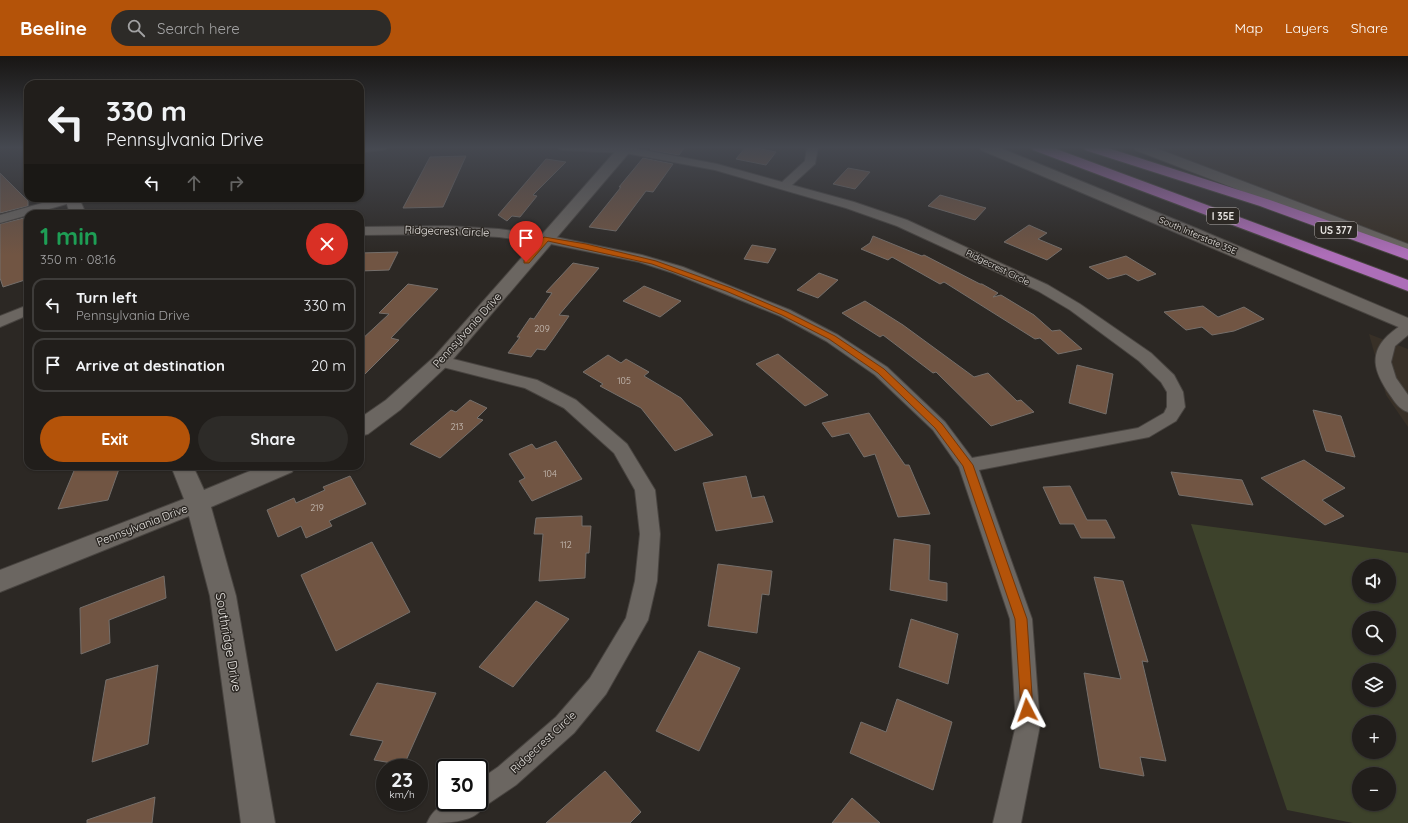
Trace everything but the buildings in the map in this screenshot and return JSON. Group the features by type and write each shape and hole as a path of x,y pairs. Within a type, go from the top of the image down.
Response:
{"highway":[{"name":"I 35E","path":"1133,183 1408,286"},
{"name":"I 35E","path":"1177,183 1408,269"},
{"name":"US 377","path":"1199,183 1408,255"}],"street":[{"name":"Pennsylvania Drive","path":"364,426 393,405 441,361 596,183"},
{"name":"Ridgecrest Circle","path":"777,183 850,205 902,223 952,244 1043,288 1075,308 1145,358 1168,379 1176,392 1176,407 1170,417 1143,433 968,465"},
{"name":"South Interstate 35E","path":"1072,183 1408,326"},
{"path":"1233,183 1408,250"},
{"path":"31,210 58,202"},
{"path":"0,219 24,212"},
{"name":"Ridgecrest Circle","path":"364,231 447,230 546,239 642,259 678,270 785,313 832,338 881,371 938,426 968,465 1021,619 1028,725 1007,823"},
{"path":"0,322 24,311"},
{"path":"1408,326 1387,346 1384,356 1389,382 1408,406"},
{"name":"Ridgecrest Circle","path":"441,361 531,384 570,404 621,449 645,490 650,534 646,581 637,620 598,686 565,724 507,776 488,790"},
{"name":"Southridge Drive","path":"184,470 198,503 222,596 258,823"},
{"name":"Pennsylvania Drive","path":"0,581 198,503 275,470"},
{"path":"441,823 458,811"}],"shaded area":[{"path":"1247,183 1408,183 1408,245"},
{"path":"1369,334 1408,349 1408,427 1386,395"}],"green space":[{"path":"1191,524 1408,553 1408,823 1353,823 1287,810"}],"route":[{"path":"526,262 546,239 586,246 654,262 728,289 785,313 832,338 881,371 938,426 968,465 1021,619 1027,710"}]}
